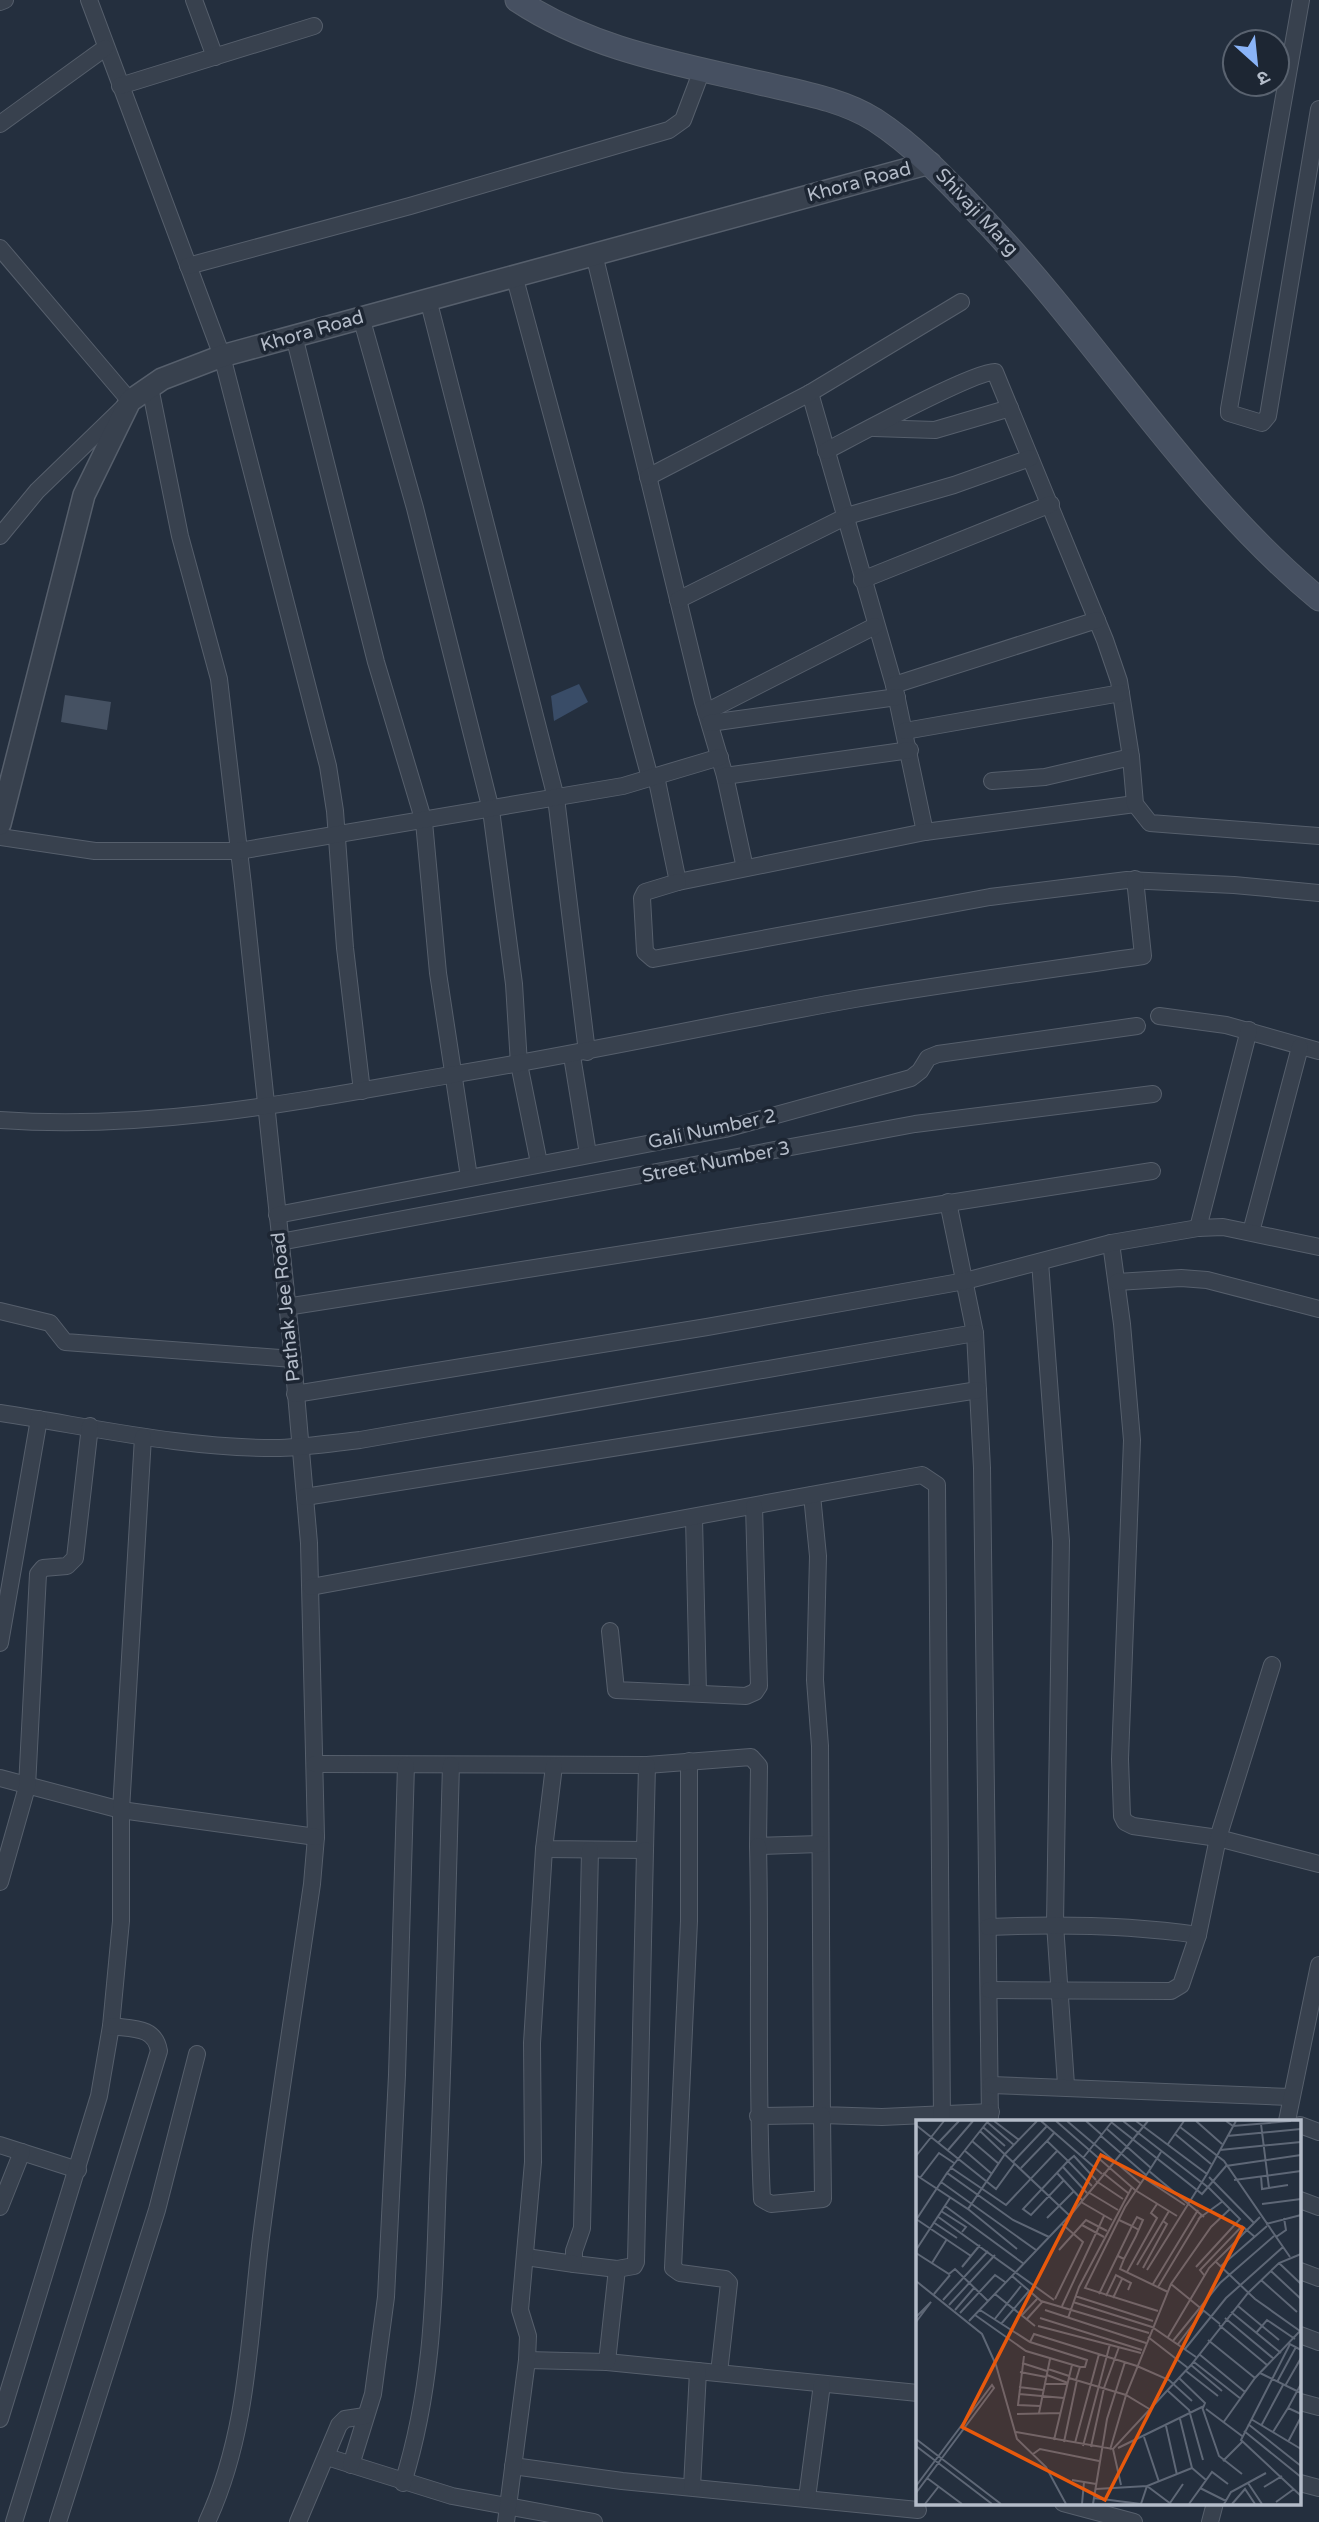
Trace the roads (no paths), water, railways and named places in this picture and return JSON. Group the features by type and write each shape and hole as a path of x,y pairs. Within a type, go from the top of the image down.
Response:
{"main road":[{"name":"Shivaji Marg","path":"517,0 552,23 603,44 817,97 874,119 930,163 1042,282 1168,442 1226,509 1319,599"}],"street":[{"path":"89,0 222,356 328,766 362,1091"},
{"path":"194,0 215,57"},
{"path":"1301,0 1228,409 1229,413 1262,423 1268,416 1319,109"},
{"path":"120,86 314,26"},
{"path":"0,124 105,48"},
{"path":"188,266 410,206 668,130 683,120 702,70"},
{"name":"Khora Road","path":"0,824 84,495 130,401 162,379 222,356 930,163"},
{"path":"0,248 130,401 37,491 0,536"},
{"path":"594,254 678,600 725,776 745,868"},
{"path":"514,275 653,777 678,883"},
{"path":"428,299 556,798 588,1154"},
{"path":"648,477 810,393 961,302"},
{"path":"361,317 415,508 491,810 514,984 519,1064 539,1163"},
{"path":"294,336 376,662 424,822 438,973 469,1177"},
{"path":"826,451 988,372 998,376 1097,620 1121,693 1135,804 1150,823 1319,836"},
{"name":"Pathak Jee Road","path":"150,387 180,536 219,679 293,1359 311,1587 316,1837 312,1884 261,2238 243,2405 230,2461 207,2522"},
{"path":"810,393 847,516 874,626 895,691 925,832"},
{"path":"872,428 935,430 1010,408"},
{"path":"678,600 847,516 954,485 1030,458"},
{"path":"862,580 1051,505"},
{"path":"708,718 895,691 1097,620"},
{"path":"708,718 874,626"},
{"path":"905,731 1121,693"},
{"path":"725,776 909,750"},
{"path":"0,837 95,851 239,851 556,798 653,777 720,757"},
{"path":"992,780 1045,777 1131,757"},
{"path":"1135,804 925,832 654,888 645,892 642,898 645,952 653,959 990,897 1135,879 1319,893"},
{"path":"0,1120 54,1124 145,1120 267,1107 579,1054 855,999 1143,956 1135,879"},
{"path":"1159,1016 1249,1030 1319,1051"},
{"name":"Gali Number 2","path":"277,1215 725,1129 911,1078 920,1071 928,1058 938,1054 1137,1026"},
{"path":"1198,1228 1249,1030"},
{"path":"1251,1232 1300,1047"},
{"name":"Street Number 3","path":"280,1242 915,1124 1153,1094"},
{"path":"286,1307 1153,1171"},
{"path":"758,2116 990,2116 978,1390 975,1333 948,1202"},
{"path":"295,1394 707,1327 965,1281 1111,1243 1198,1228 1223,1227 1319,1247"},
{"path":"1111,1243 1132,1440 1120,1759 1122,1816 1125,1822 1133,1826 1218,1838 1319,1864"},
{"path":"1040,1262 1061,1541 1055,1924 1066,2085"},
{"path":"1117,1282 1181,1278 1207,1280 1319,1309"},
{"path":"0,1311 50,1323 65,1342 293,1359"},
{"path":"0,1413 143,1437 258,1447 300,1447 360,1440 975,1333"},
{"path":"305,1497 978,1390"},
{"path":"0,1643 39,1419"},
{"path":"0,1882 27,1787 38,1574 43,1568 67,1566 75,1558 90,1426"},
{"path":"0,2419 99,2096 111,2026 121,1921 121,1810 143,1437"},
{"path":"311,1587 922,1475 937,1485 942,2117"},
{"path":"314,1764 647,1765 741,1756 757,1761 758,2116 762,2199 771,2204 823,2199 820,1722 815,1680 818,1556 812,1495"},
{"path":"610,1631 616,1690 746,1696 755,1692 759,1686 754,1506"},
{"path":"694,1518 698,1693"},
{"path":"989,1990 1171,1991 1181,1985 1198,1936 1218,1838 1272,1665"},
{"path":"690,1761 689,1921 673,2268 680,2273 725,2279 729,2283 719,2374"},
{"path":"351,2465 373,2395 386,2297 397,2075 406,1765"},
{"path":"403,2483 420,2424 430,2362 441,2113 451,1765"},
{"path":"526,2257 617,2269 634,2266 636,2262 647,1765"},
{"path":"506,2522 527,2360 527,2330 520,2314 533,2162 532,2043 544,1849 554,1766"},
{"path":"0,1778 121,1810 316,1837"},
{"path":"758,1846 820,1844"},
{"path":"544,1849 645,1850"},
{"path":"574,2264 574,2251 582,2228 590,1850"},
{"path":"988,1927 1055,1924 1151,1928 1198,1936"},
{"path":"1287,2120 1319,1965"},
{"path":"14,2522 159,2052 157,2040 149,2032 111,2026"},
{"path":"58,2522 158,2210 197,2054"},
{"path":"991,2085 1066,2085 1290,2097"},
{"path":"1302,2126 1319,2132"},
{"path":"0,2145 78,2170"},
{"path":"0,2207 22,2152"},
{"path":"1302,2201 1319,2207"},
{"path":"607,2362 617,2269"},
{"path":"1302,2273 1319,2278"},
{"path":"1302,2336 1319,2342"},
{"path":"527,2360 607,2362 916,2393"},
{"path":"692,2487 698,2371"},
{"path":"807,2498 822,2384"},
{"path":"1302,2403 1319,2407"},
{"path":"298,2522 339,2425 345,2419 365,2416"},
{"path":"327,2457 452,2497 507,2504 594,2522"},
{"path":"513,2466 918,2512"},
{"path":"1302,2484 1319,2488"},
{"path":"1067,2504 1134,2522"},
{"path":"1210,2522 1215,2504"}],"water":[{"path":"579,684 588,702 554,721 551,696"}]}
